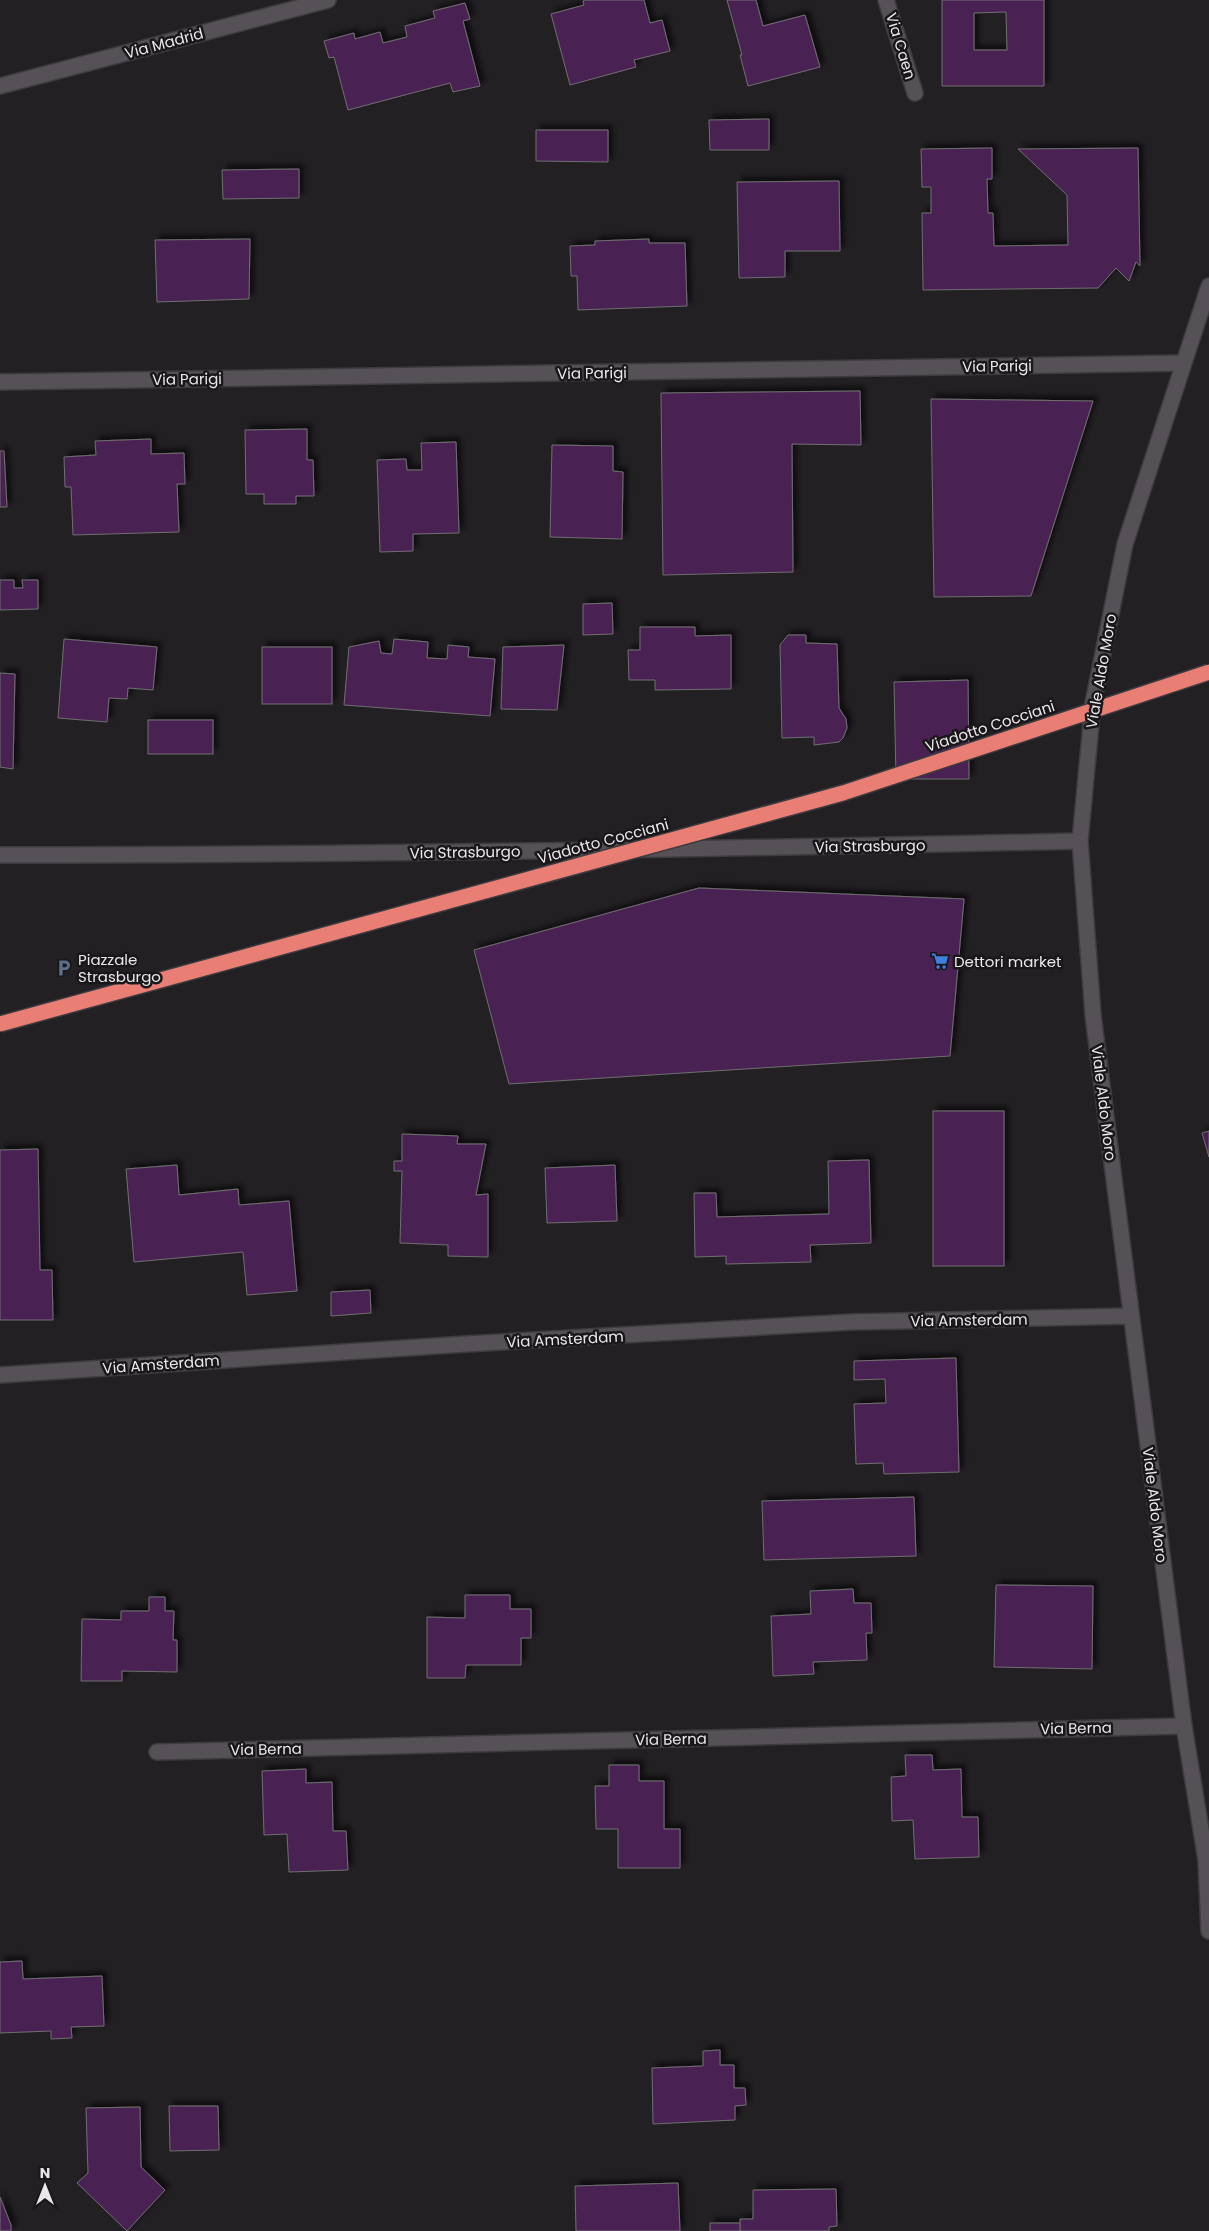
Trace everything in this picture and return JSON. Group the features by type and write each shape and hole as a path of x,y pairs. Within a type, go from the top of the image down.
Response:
{"highway":[{"name":"Viadotto Cocciani","path":"0,1024 843,793 1209,672"}],"street":[{"name":"Via Madrid","path":"0,86 328,0"},
{"name":"Via Caen","path":"886,0 915,93"},
{"name":"Viale Aldo Moro","path":"1209,286 1126,544 1093,703 1080,841 1093,1015 1184,1726 1206,1860 1209,1931"},
{"name":"Via Parigi","path":"0,382 1183,363"},
{"name":"Via Strasburgo","path":"0,855 248,855 1080,841"},
{"name":"Via Amsterdam","path":"0,1375 851,1322 1131,1316"},
{"name":"Via Berna","path":"157,1752 1184,1726"}],"building":[{"path":"585,0 644,0 650,23 662,20 670,51 634,60 636,67 570,85 551,14 584,5 583,1"},
{"path":"727,0 756,0 763,26 805,15 820,67 748,86 740,55 742,55"},
{"path":"942,0 1044,0 1044,86 942,86","holes":["1006,12 1007,50 974,50 974,13"]},
{"path":"465,3 470,19 463,21 480,86 453,92 450,83 348,110 334,57 329,58 324,41 354,33 355,39 380,32 383,43 407,37 405,26 435,18 433,11"},
{"path":"769,119 769,150 710,150 709,120"},
{"path":"536,130 608,130 608,162 536,161"},
{"path":"992,148 992,179 987,179 988,213 993,213 994,246 1068,245 1067,195 1018,149 1138,148 1140,266 1136,262 1129,281 1116,268 1098,288 923,290 922,213 931,213 931,187 922,187 921,149"},
{"path":"299,169 299,198 223,199 222,170"},
{"path":"839,181 840,251 785,251 785,277 739,278 737,182"},
{"path":"250,239 249,299 157,302 155,240"},
{"path":"649,239 649,243 685,243 687,306 578,310 577,276 571,276 570,246 595,245 595,241"},
{"path":"860,391 861,445 792,444 793,572 663,575 661,393"},
{"path":"931,399 1093,401 1031,596 934,597"},
{"path":"307,429 307,460 313,460 314,496 296,496 296,504 264,504 264,494 246,494 245,430"},
{"path":"151,439 151,454 184,453 185,484 177,484 179,532 73,535 71,487 65,487 64,457 96,455 95,441"},
{"path":"456,442 459,533 413,534 413,551 380,552 377,460 406,459 407,470 422,470 421,443"},
{"path":"552,445 613,446 613,471 623,472 622,539 550,537"},
{"path":"0,451 4,451 7,507 0,507"},
{"path":"0,580 14,580 14,588 23,588 22,580 38,580 38,609 0,610"},
{"path":"612,603 613,634 583,635 583,604"},
{"path":"640,627 695,627 695,636 731,635 731,689 655,690 655,680 629,680 628,650 640,650"},
{"path":"788,635 806,635 806,643 837,644 839,708 846,719 847,728 839,742 814,745 814,737 782,738 780,645"},
{"path":"64,639 157,647 153,690 128,688 127,699 109,698 107,722 58,718"},
{"path":"394,639 428,642 427,658 447,659 448,645 469,647 468,657 495,659 490,716 344,705 349,647 379,641 381,653 392,654"},
{"path":"564,645 557,710 501,709 503,647"},
{"path":"262,647 332,647 332,704 262,704"},
{"path":"0,673 15,674 13,769 0,767"},
{"path":"968,680 969,779 896,779 894,682"},
{"path":"148,720 213,720 213,754 148,754"},
{"path":"699,888 964,899 950,1056 509,1084 474,950"},
{"path":"933,1111 1004,1111 1004,1266 933,1266"},
{"path":"1209,1131 1209,1157 1202,1133"},
{"path":"402,1134 458,1136 457,1144 486,1144 476,1195 488,1194 488,1257 448,1256 448,1245 400,1243 402,1171 394,1171 394,1161 402,1161"},
{"path":"38,1149 40,1270 52,1270 53,1320 0,1320 0,1150"},
{"path":"869,1160 871,1243 810,1245 811,1262 726,1264 726,1256 695,1257 694,1193 716,1193 717,1217 829,1214 828,1161"},
{"path":"177,1165 179,1195 238,1189 239,1205 289,1201 297,1291 247,1295 243,1252 134,1262 126,1169"},
{"path":"615,1165 617,1221 547,1223 545,1168"},
{"path":"370,1290 371,1313 331,1316 331,1292"},
{"path":"956,1358 959,1472 884,1474 883,1463 856,1464 854,1404 886,1403 885,1379 854,1380 854,1361"},
{"path":"914,1497 916,1556 764,1560 762,1501"},
{"path":"996,1585 1093,1586 1092,1669 994,1667"},
{"path":"853,1589 854,1603 871,1603 872,1633 866,1633 867,1660 813,1662 814,1674 773,1676 771,1616 811,1614 810,1591"},
{"path":"465,1595 510,1595 510,1609 531,1609 531,1638 521,1638 521,1665 466,1665 465,1678 427,1678 427,1617 465,1618"},
{"path":"149,1597 165,1597 165,1611 174,1611 173,1640 177,1640 177,1672 122,1671 122,1681 81,1681 82,1619 121,1620 121,1611 149,1611"},
{"path":"905,1755 932,1755 933,1770 961,1769 962,1817 978,1817 979,1857 915,1859 913,1820 892,1821 891,1777 906,1776"},
{"path":"609,1765 639,1765 639,1781 664,1781 664,1829 680,1829 680,1868 618,1868 618,1829 596,1829 595,1786 609,1786"},
{"path":"306,1769 306,1783 332,1782 333,1831 346,1831 348,1870 289,1872 287,1834 264,1835 262,1771"},
{"path":"22,1961 23,1979 102,1976 104,2026 71,2027 72,2038 51,2039 51,2031 0,2033 0,1962"},
{"path":"720,2050 720,2065 734,2065 734,2088 745,2088 746,2105 735,2106 735,2120 653,2124 652,2068 703,2066 703,2051"},
{"path":"169,2106 218,2106 219,2150 170,2151"},
{"path":"140,2107 141,2167 165,2190 127,2231 77,2183 88,2173 86,2108"},
{"path":"678,2183 680,2231 576,2231 575,2186"},
{"path":"836,2189 837,2226 829,2227 829,2231 740,2231 740,2219 753,2219 753,2190"},
{"path":"0,2197 11,2225 11,2231 0,2231"},
{"path":"710,2223 740,2223 740,2231 710,2231"}],"place":[{"name":"Dettori market","path":"940,961"},
{"name":"Piazzale Strasburgo","path":"64,968"}]}
